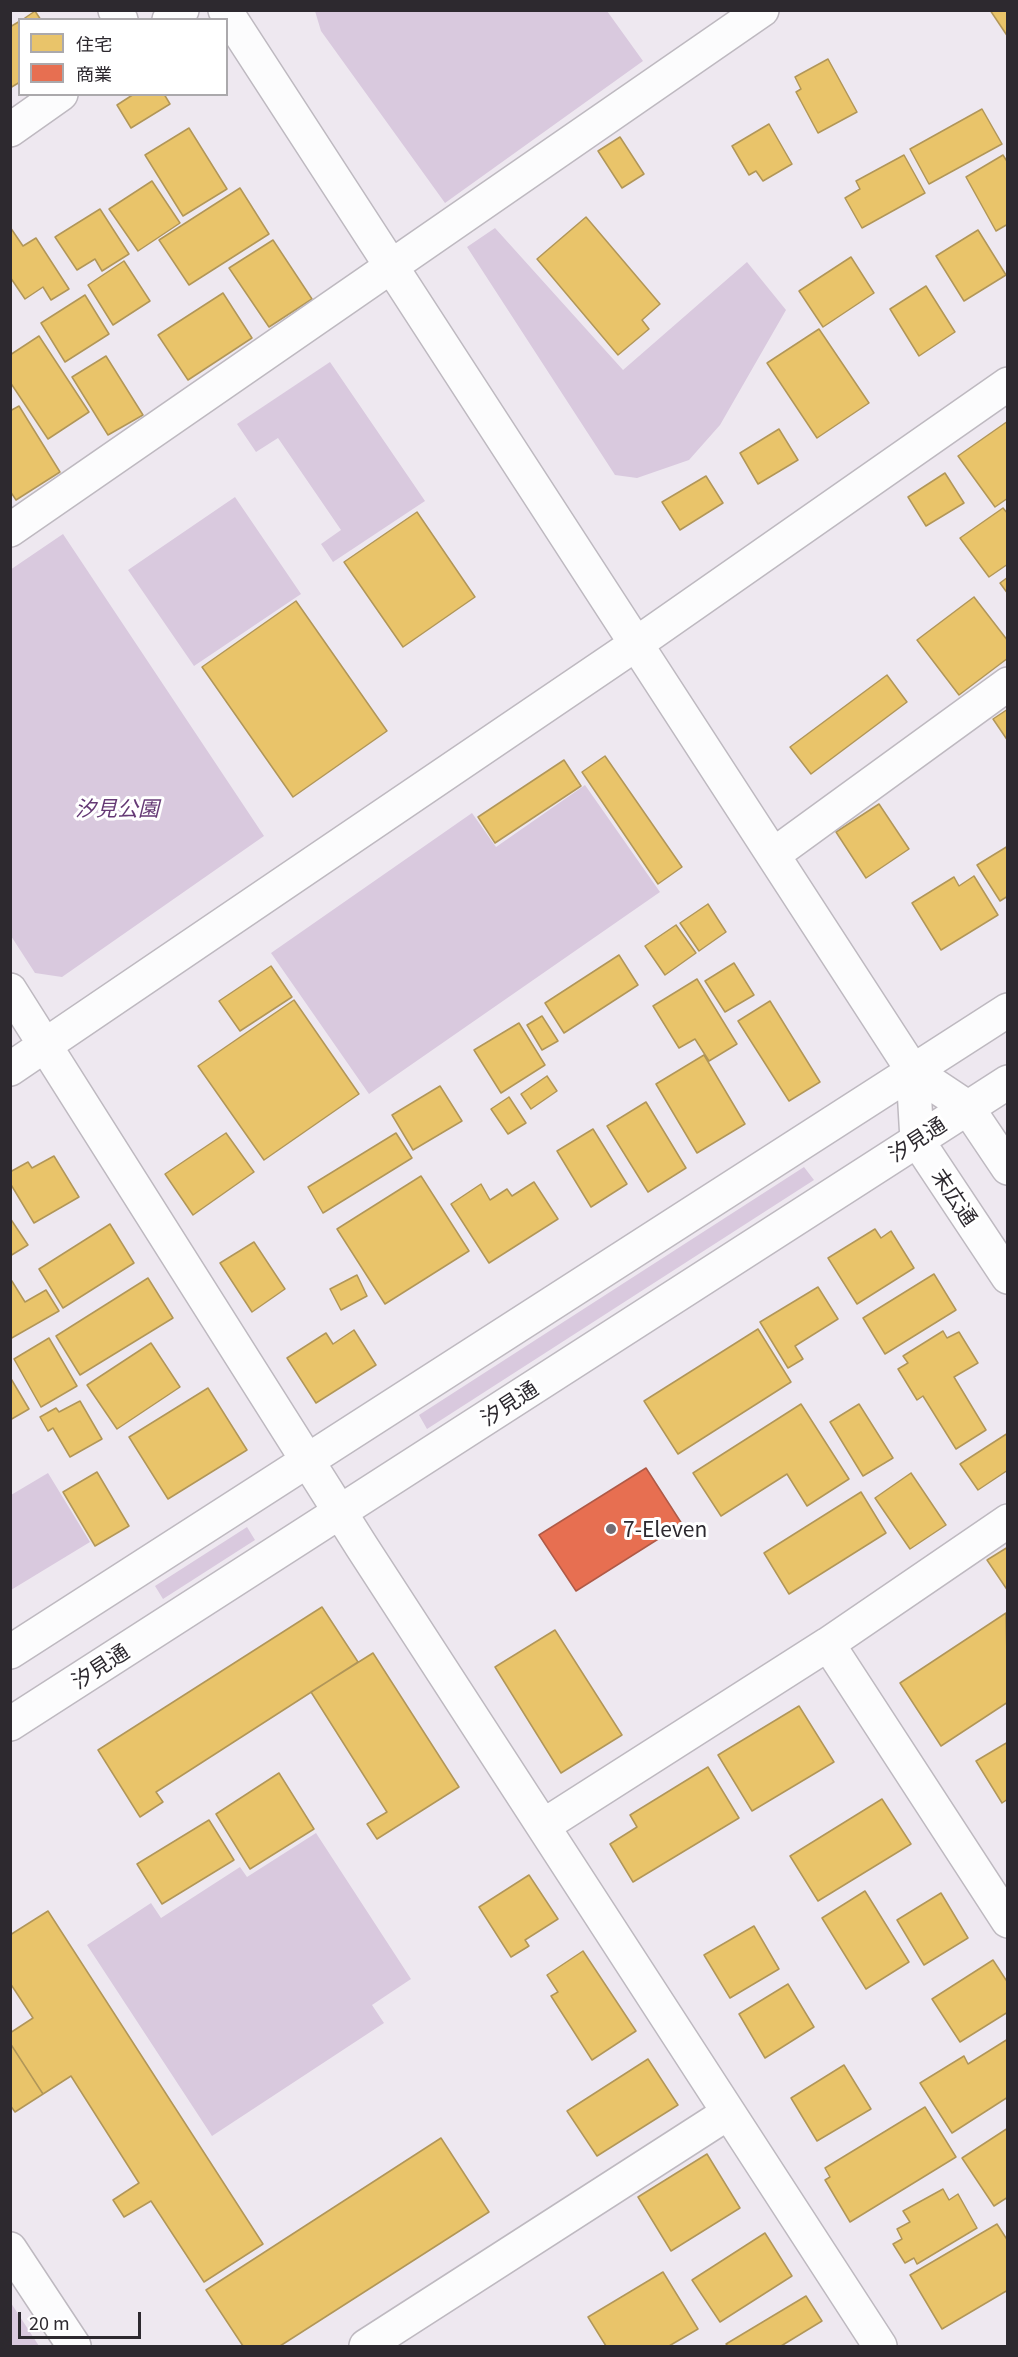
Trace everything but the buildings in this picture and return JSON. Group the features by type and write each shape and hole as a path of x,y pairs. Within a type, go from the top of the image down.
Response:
{"street":[{"path":"225,10 913,1071 967,1107 1008,1168"},
{"path":"10,530 762,10"},
{"path":"10,130 58,96"},
{"path":"10,1069 636,644 1008,384"},
{"path":"773,855 1008,684"},
{"path":"10,990 339,1512 880,2346"},
{"path":"10,1652 1008,1010"},
{"path":"913,1071 917,1140"},
{"name":"汐見通","path":"10,1724 1008,1082"},
{"name":"末広通","path":"917,1140 1008,1277"},
{"path":"543,1826 828,1644 1008,1521"},
{"path":"828,1644 1008,1921"},
{"path":"366,2346 728,2113"},
{"path":"10,2249 74,2346"}],"green space":[{"path":"315,11 607,11 643,61 445,203 321,31"},
{"path":"495,228 623,370 747,262 786,310 720,425 689,460 637,478 615,475 467,247"},
{"path":"330,362 425,501 333,562 321,544 341,530 278,438 256,452 237,424"},
{"path":"235,497 301,594 194,666 128,570"},
{"name":"汐見公園","path":"63,534 264,836 62,977 35,973 11,936 10,570"},
{"path":"585,785 660,892 369,1094 271,953 472,813 496,847"},
{"path":"804,1167 814,1180 427,1429 419,1415"},
{"path":"48,1473 90,1542 11,1590 11,1495"},
{"path":"247,1527 255,1540 163,1599 155,1586"},
{"path":"316,1833 411,1979 372,2005 384,2023 212,2136 87,1945 151,1903 161,1918 240,1867 247,1877"},
{"path":"11,2303 39,2346 11,2346"}],"place":[{"name":"7-Eleven","path":"611,1529"}]}
